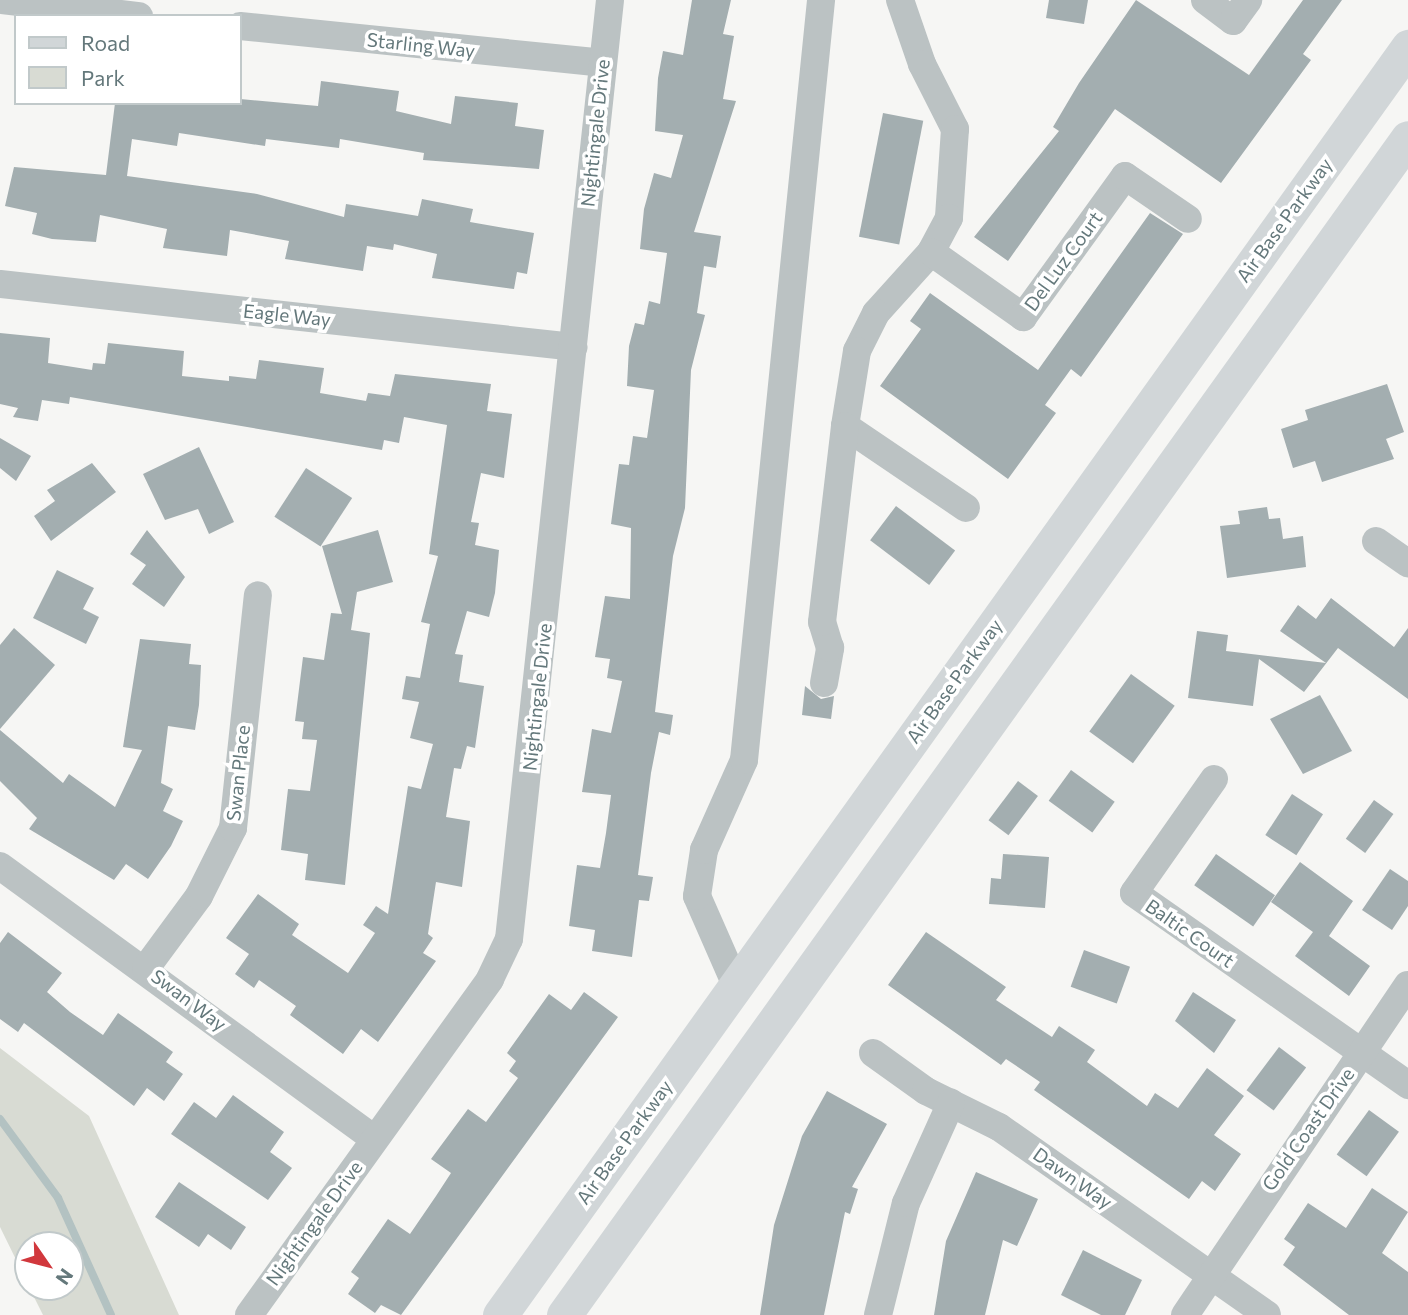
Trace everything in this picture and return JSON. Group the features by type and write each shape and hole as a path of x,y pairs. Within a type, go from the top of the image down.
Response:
{"main road":[{"name":"Air Base Parkway","path":"500,1315 1408,47"},
{"path":"564,1315 1408,138"}],"street":[{"path":"2,0 122,14"},
{"name":"Nightingale Drive","path":"249,1315 490,979 509,939 610,0"},
{"path":"736,985 697,896 704,850 744,760 821,0"},
{"path":"824,683 830,648 822,622 845,426 857,351 876,313 931,253 949,218 955,129 922,64 900,0"},
{"path":"1205,0 1233,20 1248,0"},
{"name":"Starling Way","path":"242,26 602,63"},
{"name":"Del Luz Court","path":"931,253 1023,317 1125,176 1188,219"},
{"name":"Eagle Way","path":"0,284 574,347"},
{"path":"845,426 966,508"},
{"path":"1376,541 1408,563"},
{"name":"Swan Place","path":"146,968 199,896 233,828 258,595"},
{"name":"Baltic Court","path":"1214,779 1134,893 1361,1053"},
{"name":"Swan Way","path":"0,866 146,968 374,1139"},
{"name":"Gold Coast Drive","path":"1185,1315 1210,1274 1408,985"},
{"name":"Dawn Way","path":"873,1053 951,1103 999,1127 1268,1315"},
{"path":"1361,1053 1408,1085"},
{"path":"878,1315 906,1203 951,1103"}],"green space":[{"path":"0,1048 89,1116 179,1315 43,1315 36,1301 84,1301 84,1231 14,1231 14,1256 0,1227"}],"building":[{"path":"692,0 731,0 723,34 734,36 723,99 736,101 694,232 721,236 716,268 704,266 697,313 705,315 691,370 685,508 673,556 655,712 673,715 670,735 659,732 651,773 638,875 653,877 649,901 639,900 632,957 592,951 595,930 569,926 577,865 600,868 606,833 611,795 582,792 592,729 611,733 622,681 607,678 610,659 595,657 605,596 630,599 631,528 611,524 619,464 629,465 633,436 647,438 654,390 627,386 629,346 635,323 644,325 649,301 660,304 667,253 640,249 644,209 654,173 671,178 683,135 655,131 658,78 663,51 683,55"},
{"path":"1049,0 1088,0 1084,24 1046,18"},
{"path":"1136,0 1249,75 1303,0 1342,0 1303,54 1311,60 1221,183 1115,109 1008,261 974,237 1059,131 1053,127 1079,83"},
{"path":"321,81 399,91 396,111 451,124 455,96 518,103 515,126 544,130 539,169 423,160 424,153 340,139 339,148 266,139 265,146 179,133 177,146 132,139 127,176 257,194 344,217 346,204 418,216 422,199 473,209 470,222 534,233 527,274 517,272 514,289 432,278 437,254 394,244 393,250 367,246 363,271 285,259 289,241 230,230 227,256 163,248 167,229 100,215 96,242 52,239 32,234 37,213 5,206 14,167 106,175 115,105 242,105 242,99 318,106"},
{"path":"883,113 923,121 899,245 859,237"},
{"path":"1150,213 1183,234 1081,377 1071,369 1045,405 1056,413 1008,479 880,386 921,329 910,321 930,293 1038,370"},
{"path":"0,333 50,338 48,363 92,370 93,363 105,364 108,343 184,351 182,376 229,381 229,376 256,379 259,360 324,368 320,393 366,401 368,393 390,396 395,374 491,384 487,411 512,414 504,478 481,473 471,522 479,523 475,545 499,550 495,593 489,617 467,611 455,654 463,655 459,682 484,686 475,748 467,746 461,769 454,768 446,817 470,821 462,887 436,882 428,934 433,938 423,953 436,961 378,1042 361,1029 343,1054 290,1015 296,1006 259,980 254,988 235,974 249,954 226,938 258,894 299,924 292,935 348,973 375,933 363,925 376,906 388,914 408,786 421,789 433,744 410,738 419,702 402,699 406,676 420,678 430,624 421,622 438,556 429,554 447,425 404,417 399,443 384,440 382,450 70,397 69,404 42,400 38,421 13,417 18,408 0,404"},
{"path":"1387,384 1404,432 1386,439 1394,459 1322,482 1315,461 1293,468 1281,429 1308,420 1305,410"},
{"path":"0,438 31,456 16,481 0,468"},
{"path":"199,447 234,522 209,534 198,509 165,520 143,474"},
{"path":"92,463 116,492 51,541 34,516 55,501 47,490"},
{"path":"306,468 352,498 321,547 274,517"},
{"path":"896,506 955,551 929,585 870,540"},
{"path":"1267,507 1269,519 1280,518 1283,539 1303,536 1306,567 1227,578 1220,526 1240,524 1238,511"},
{"path":"147,530 185,577 164,607 132,584 146,565 130,554"},
{"path":"378,530 393,582 357,592 351,630 370,633 345,885 305,880 308,854 281,850 288,789 310,791 317,740 302,739 304,722 295,721 303,657 324,660 331,613 342,614 322,546"},
{"path":"57,570 94,588 83,609 99,617 86,644 33,618"},
{"path":"1331,598 1394,647 1408,628 1408,699 1338,648 1304,692 1259,659 1253,706 1188,698 1197,631 1228,635 1226,651 1326,663 1280,631 1298,605 1316,619"},
{"path":"14,628 55,665 0,729 0,645"},
{"path":"140,639 191,644 189,664 201,665 199,705 195,730 168,726 161,783 173,789 163,811 183,821 171,846 148,879 126,864 114,880 29,829 37,818 0,781 0,730 63,783 69,774 115,807 142,750 123,747"},
{"path":"1131,674 1175,706 1133,763 1089,731"},
{"path":"805,686 821,699 834,696 831,719 802,715"},
{"path":"1320,695 1352,751 1303,774 1270,719"},
{"path":"1071,770 1115,802 1092,832 1049,801"},
{"path":"1018,781 1038,796 1008,835 989,820"},
{"path":"1292,794 1323,814 1296,855 1265,835"},
{"path":"1374,800 1393,814 1365,853 1346,839"},
{"path":"1003,854 1049,857 1045,908 989,904 991,878 1001,879"},
{"path":"1216,854 1275,895 1253,926 1194,885"},
{"path":"1300,862 1353,901 1329,936 1370,966 1349,996 1295,956 1313,932 1271,902"},
{"path":"1390,869 1408,881 1408,906 1392,930 1362,910"},
{"path":"8,932 62,973 47,992 70,1012 103,1035 118,1013 173,1052 166,1062 183,1074 164,1101 147,1088 134,1106 24,1023 18,1032 0,1019 0,943"},
{"path":"926,932 1006,987 996,1000 1052,1037 1059,1026 1095,1050 1087,1062 1147,1106 1155,1093 1178,1108 1207,1068 1244,1096 1214,1135 1241,1154 1215,1191 1202,1181 1189,1199 1034,1090 1040,1082 1006,1059 1001,1065 888,985"},
{"path":"1084,950 1130,967 1117,1003 1071,987"},
{"path":"584,992 618,1017 401,1315 381,1305 375,1313 348,1294 359,1278 351,1272 388,1219 410,1234 451,1173 431,1159 468,1109 486,1122 518,1078 509,1071 516,1061 507,1053 549,994 571,1010"},
{"path":"1193,992 1236,1020 1214,1053 1175,1021"},
{"path":"1279,1047 1306,1067 1274,1111 1247,1090"},
{"path":"827,1091 887,1124 852,1187 858,1189 850,1214 845,1212 824,1315 760,1315 774,1225 802,1136"},
{"path":"233,1095 284,1132 270,1152 292,1168 268,1200 171,1134 194,1102 216,1118"},
{"path":"1369,1110 1399,1132 1367,1176 1337,1154"},
{"path":"976,1172 1038,1199 1017,1246 1003,1240 985,1315 934,1315 946,1241"},
{"path":"179,1182 246,1227 231,1250 208,1234 199,1247 155,1217"},
{"path":"1372,1188 1408,1212 1382,1253 1408,1272 1408,1315 1349,1315 1283,1265 1295,1247 1284,1239 1308,1203 1346,1228"},
{"path":"1083,1250 1142,1280 1125,1315 1101,1315 1061,1295"}],"waterway":[{"path":"0,1119 58,1198 111,1315"}]}
